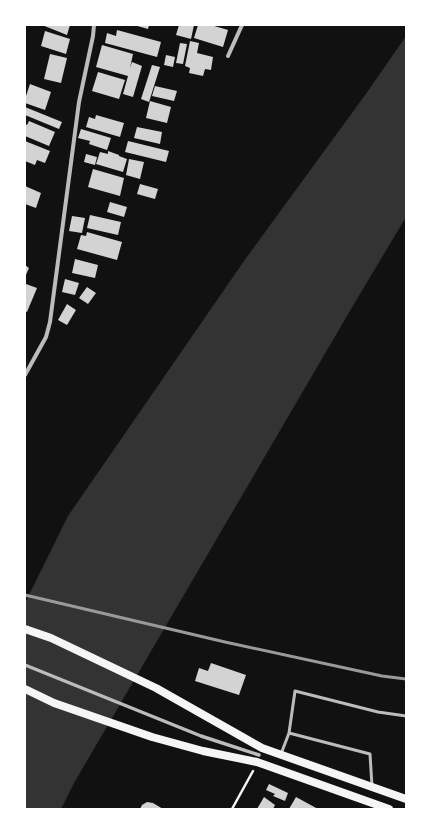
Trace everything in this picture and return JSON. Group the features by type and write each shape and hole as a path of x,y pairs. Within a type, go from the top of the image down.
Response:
{"main road":[{"path":"25,629 51,638 150,685 259,755 389,809"},
{"path":"25,689 54,703 152,737 203,751 281,755 406,799"}],"street":[{"path":"25,375 46,337 50,322 79,102 94,25"},
{"path":"228,56 242,25"},
{"path":"25,665 201,736 259,755"}],"lane":[{"path":"281,755 289,733 295,691 378,712 406,716"},
{"path":"289,733 370,754 372,787"}],"path":[{"path":"232,809 252,774"}],"shaded area":[{"path":"406,36 406,217 74,783 61,809 25,809 25,603 68,516 244,261 368,91"}],"building":[{"path":"42,25 70,25 67,35"},
{"path":"134,25 149,25 148,29"},
{"path":"179,25 194,25 191,39 176,35"},
{"path":"198,25 211,25 228,30 223,47 194,38"},
{"path":"117,30 161,42 157,57 105,43 107,33 116,36"},
{"path":"45,31 70,39 66,54 41,46"},
{"path":"190,41 199,43 197,53 213,57 211,70 205,69 203,76 189,73 190,68 185,66"},
{"path":"180,43 187,44 183,64 176,63"},
{"path":"102,45 133,54 130,68 132,62 142,66 133,97 123,94 128,76 96,67"},
{"path":"50,54 67,58 61,83 44,79"},
{"path":"166,55 175,57 173,67 164,65"},
{"path":"152,65 160,67 149,102 141,99"},
{"path":"98,72 125,80 119,99 92,91"},
{"path":"30,84 51,92 45,110 25,103"},
{"path":"155,86 177,91 174,101 152,96"},
{"path":"150,101 171,107 167,123 146,118"},
{"path":"25,107 62,122 59,129 25,115"},
{"path":"96,115 124,123 120,137 86,127 89,117 95,119"},
{"path":"29,121 55,132 49,146 25,136 25,124 27,125"},
{"path":"137,127 162,132 160,144 134,138"},
{"path":"81,129 111,138 107,150 89,144 90,141 78,138"},
{"path":"25,141 50,151 45,163 37,160 35,165 25,161"},
{"path":"128,141 169,151 166,162 125,152"},
{"path":"108,151 127,159 123,172 96,164 100,152 108,154"},
{"path":"86,154 97,157 95,165 84,162"},
{"path":"129,159 144,162 140,179 126,175"},
{"path":"93,169 124,178 120,196 88,187"},
{"path":"140,184 158,189 155,199 137,194"},
{"path":"25,186 41,193 36,208 25,204"},
{"path":"110,202 127,207 124,217 107,212"},
{"path":"90,215 121,222 118,235 87,228"},
{"path":"72,216 85,218 82,233 69,231"},
{"path":"87,232 122,242 117,260 77,249 81,235 86,236"},
{"path":"75,259 98,265 95,278 72,273"},
{"path":"25,265 29,268 25,277"},
{"path":"65,279 79,283 75,295 62,292"},
{"path":"26,284 37,288 27,312 25,311"},
{"path":"87,287 96,293 88,304 79,298"},
{"path":"67,304 76,310 67,325 58,320"},
{"path":"211,663 246,675 239,695 195,681 199,668 208,671"},
{"path":"269,784 288,793 285,801 273,796 275,794 266,790"},
{"path":"264,797 275,805 273,809 257,809"},
{"path":"296,797 318,809 289,809"},
{"path":"147,802 153,803 163,809 140,809 142,805"}],"railway":[{"path":"25,595 225,642 382,676 406,679"}]}
